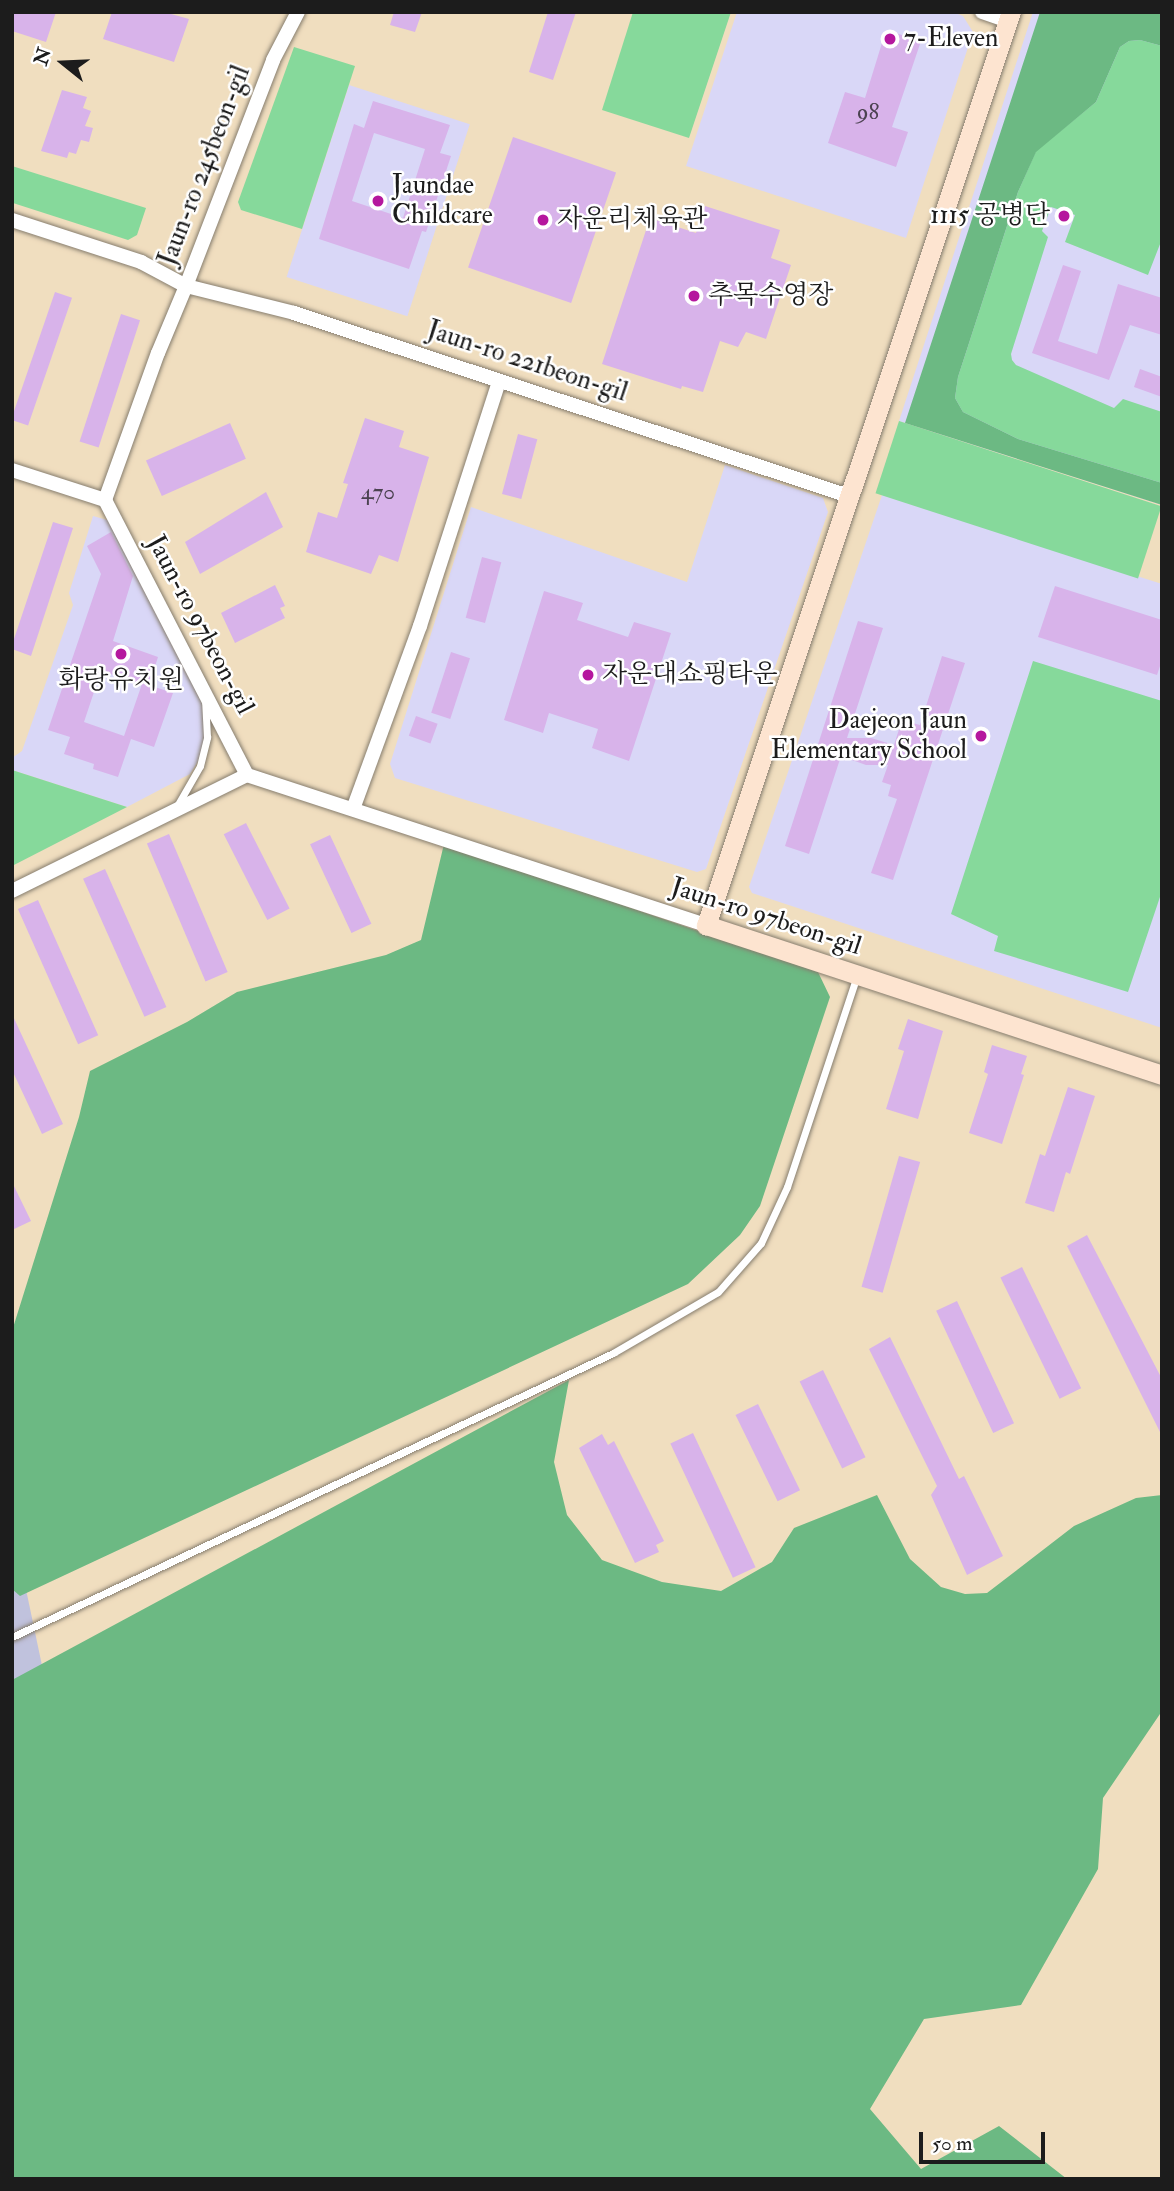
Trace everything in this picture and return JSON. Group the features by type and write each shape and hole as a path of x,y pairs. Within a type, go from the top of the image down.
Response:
{"street":[{"name":"Jaun-ro 245beon-gil","path":"12,220 141,262 186,286 273,60 298,12"},
{"path":"706,925 1010,17 982,12"},
{"name":"Jaun-ro 221beon-gil","path":"186,286 294,313 849,496"},
{"path":"12,470 105,500 158,353 186,286"},
{"path":"353,810 420,626 499,381"},
{"name":"Jaun-ro 97beon-gil","path":"105,500 205,688 247,775 1162,1075"},
{"path":"12,891 247,775"}],"lane":[{"path":"174,811 200,766 207,737 205,688"},
{"path":"12,1637 612,1353 718,1292 761,1243 787,1187 857,975"}],"shaded area":[{"path":"737,12 953,12 963,16 973,32 906,238 686,166"},
{"name":"1115 공병단","path":"1033,12 1162,12 1162,505 899,421"},
{"name":"Jaundae Childcare","path":"349,85 470,124 407,316 287,277"},
{"path":"725,465 823,498 828,512 706,869 697,872 395,778 390,764 471,507 687,582"},
{"name":"Daejeon Jaun Elementary School","path":"882,495 1162,584 1162,1028 752,893 749,887"},
{"name":"화랑유치원","path":"93,516 118,523 213,716 207,747 190,774 127,807 12,770 12,758 22,751 73,605 69,593"},
{"path":"12,1523 68,1789 12,1834"}],"green space":[{"path":"633,12 731,12 689,138 602,110"},
{"path":"1040,12 1162,12 1162,46 1140,40 1129,41 1120,47 1096,102 1036,152 1018,192 958,377 955,398 963,412 1018,439 1162,483 1162,505 905,423"},
{"path":"1140,40 1162,46 1162,239 1148,275 1065,242 1075,215 1051,207 1042,231 1048,237 1011,354 1016,365 1114,408 1123,399 1162,412 1162,483 1018,439 963,412 955,398 958,377 1018,192 1036,151 1096,102 1120,47 1129,41"},
{"path":"294,47 355,66 302,229 241,210 238,202"},
{"path":"12,166 146,208 137,235 128,240 13,203"},
{"path":"899,421 1161,506 1138,579 876,493"},
{"path":"1033,661 1162,701 1162,891 1128,992 994,951 998,936 951,914"},
{"path":"12,770 127,807 12,866"},
{"path":"444,844 818,972 830,997 760,1206 740,1235 688,1284 20,1596 12,1589 12,1331 79,1117 90,1071 187,1022 237,992 386,955 421,940"},
{"path":"569,1380 554,1462 567,1515 602,1560 662,1582 721,1591 772,1562 794,1528 877,1495 910,1559 941,1587 965,1594 987,1593 1074,1526 1136,1498 1162,1495 1162,1711 1103,1798 1098,1869 1021,2005 924,2019 870,2109 921,2169 999,2126 1067,2179 12,2179 12,1680"}],"building":[{"path":"12,12 56,12 46,42 12,31"},
{"path":"112,12 164,12 189,19 174,62 103,39"},
{"path":"394,12 422,12 415,32 390,25"},
{"path":"548,12 576,12 553,80 529,72"},
{"path":"886,30 921,41 892,127 908,132 896,167 828,143 845,92 865,98"},
{"path":"62,90 87,97 83,108 91,111 85,126 93,128 89,142 81,140 76,154 69,152 67,158 41,151"},
{"path":"373,101 450,125 440,153 451,156 426,232 422,231 409,269 319,239 354,124 364,128","holes":["374,133 425,149 403,218 352,201"]},
{"name":"자운리체육관","path":"513,137 616,172 571,303 468,267"},
{"path":"705,206 780,230 771,258 791,265 766,339 746,332 738,347 720,341 703,392 682,386 681,389 602,364 650,218 696,233"},
{"path":"1063,265 1081,271 1058,341 1097,354 1118,284 1162,298 1162,335 1130,325 1109,380 1032,353"},
{"path":"55,292 72,298 28,426 12,420 12,417"},
{"path":"121,314 140,320 99,448 80,441"},
{"path":"1140,369 1162,377 1162,397 1134,387"},
{"path":"365,418 404,431 399,447 429,457 398,562 379,555 371,574 306,552 318,512 337,518 348,484 343,483"},
{"path":"230,423 246,459 162,496 146,460"},
{"path":"518,434 537,439 521,499 502,494"},
{"path":"266,492 283,527 200,574 185,542"},
{"path":"53,522 73,528 31,656 12,649 12,645"},
{"path":"111,532 133,576 113,641 158,657 149,685 173,693 154,747 131,739 118,777 93,769 94,764 64,754 70,737 48,730 101,574 87,546","holes":["101,671 142,684 124,736 84,722"]},
{"path":"482,557 501,562 485,623 466,618"},
{"path":"275,585 285,606 280,608 285,618 235,643 221,613"},
{"path":"1055,586 1162,620 1162,660 1157,675 1038,637"},
{"name":"자운대쇼핑타운","path":"544,591 583,603 577,620 628,637 634,622 671,633 629,761 592,748 598,729 549,713 543,733 504,720"},
{"path":"858,621 883,628 847,738 871,738 894,745 902,720 920,725 942,656 965,663 893,880 871,873 897,799 888,796 891,785 882,782 888,765 866,765 841,756 809,854 785,846"},
{"path":"451,652 470,658 450,719 431,713"},
{"path":"416,716 438,724 430,744 409,736"},
{"path":"246,823 290,909 267,920 224,834"},
{"path":"169,834 228,972 206,981 147,843"},
{"path":"330,835 371,924 351,933 310,844"},
{"path":"105,869 166,1007 144,1017 83,879"},
{"path":"38,900 98,1035 78,1044 18,909"},
{"path":"12,1014 63,1124 42,1134 12,1070"},
{"path":"908,1019 943,1031 918,1119 886,1109 904,1051 898,1049"},
{"path":"992,1045 1027,1056 1021,1074 1024,1075 1002,1144 969,1133 988,1074 984,1072"},
{"path":"1068,1087 1095,1096 1070,1174 1066,1172 1054,1212 1025,1203 1040,1154 1045,1156"},
{"path":"899,1156 920,1162 883,1293 862,1287"},
{"path":"12,1182 31,1221 12,1230"},
{"path":"1087,1235 1162,1379 1162,1436 1067,1246"},
{"path":"1022,1267 1081,1388 1060,1399 1000,1278"},
{"path":"957,1301 1014,1423 993,1433 936,1311"},
{"path":"890,1337 959,1479 964,1476 1003,1556 967,1575 931,1495 937,1486 869,1349"},
{"path":"823,1370 866,1457 842,1469 800,1381"},
{"path":"758,1404 800,1490 778,1501 736,1415"},
{"path":"693,1433 756,1567 733,1578 670,1444"},
{"path":"602,1434 608,1445 614,1441 664,1541 656,1545 659,1552 635,1563 579,1448"}],"place":[{"name":"7-Eleven","path":"890,39"},
{"name":"Jaundae Childcare","path":"378,201"},
{"name":"1115 공병단","path":"1064,216"},
{"name":"자운리체육관","path":"543,220"},
{"name":"추목수영장","path":"694,296"},
{"name":"화랑유치원","path":"121,654"},
{"name":"자운대쇼핑타운","path":"588,675"},
{"name":"Daejeon Jaun Elementary School","path":"981,736"}]}
